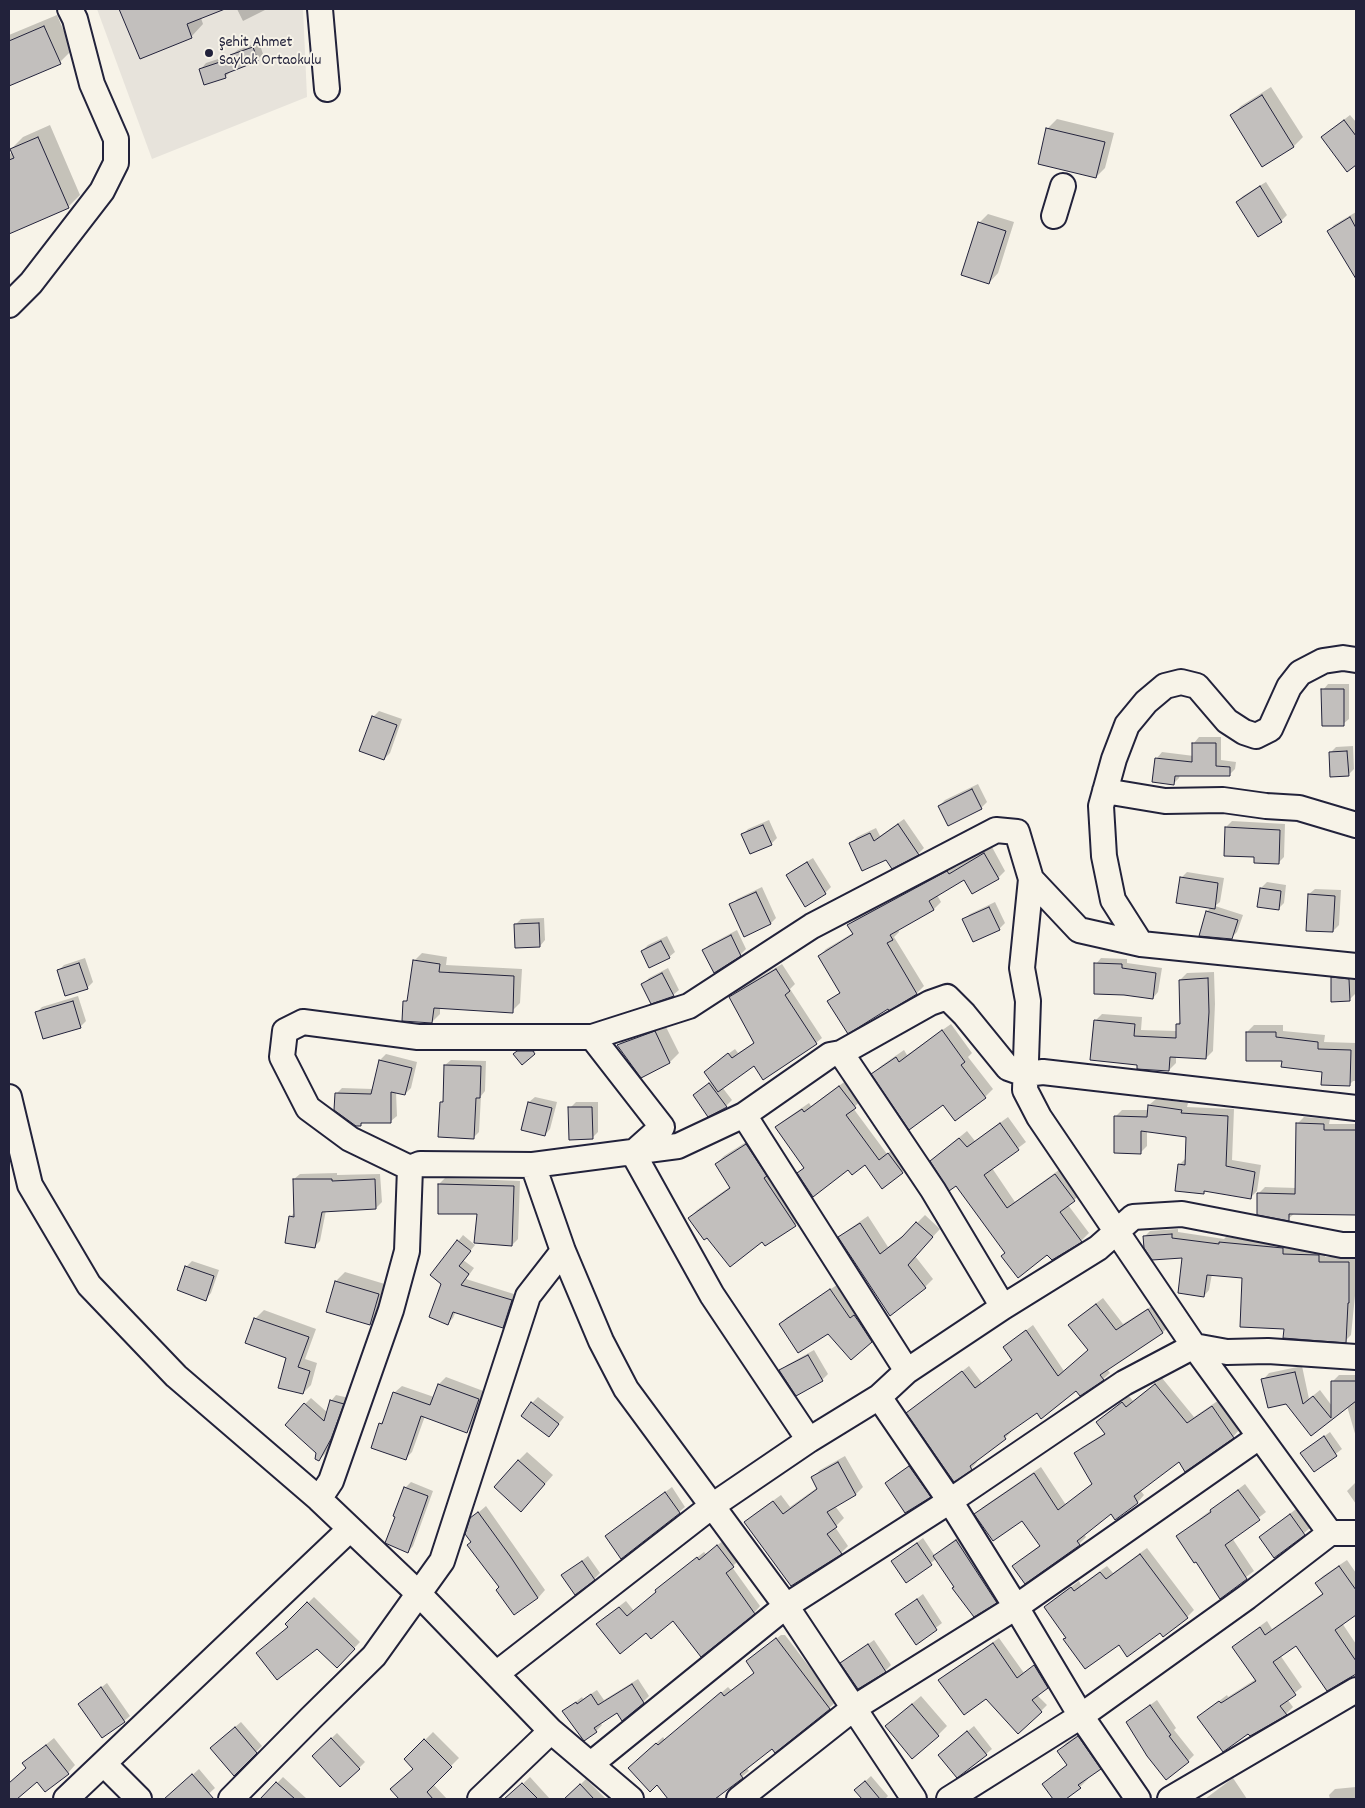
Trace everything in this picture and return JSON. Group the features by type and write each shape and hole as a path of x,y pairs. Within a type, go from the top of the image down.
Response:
{"street":[{"path":"9,305 31,283 102,191 116,163 116,139 92,84 70,9"},
{"path":"320,9 327,89"},
{"path":"1054,216 1062,186"},
{"path":"1141,944 1113,900 1104,856 1101,806 1114,759 1127,725 1146,702 1166,686 1181,682 1198,686 1227,721 1244,732 1256,736 1270,729 1289,687 1300,673 1322,661 1342,658 1356,660"},
{"path":"1105,791 1165,801 1223,800 1299,808 1356,825"},
{"path":"1330,1533 1194,1346 1038,1117 1025,1090 1025,1074 1028,1001 1022,968 1031,879 1017,832 996,830 812,926 689,1006 592,1037 418,1037 303,1022 284,1031 282,1057 308,1108 350,1139 410,1168 420,1164 533,1165 678,1146 744,1115 830,1055 842,1054 930,1003 947,997 964,1014 1008,1068 1025,1074 1043,1072 1356,1108"},
{"path":"1031,879 1079,930 1141,944 1356,966"},
{"path":"592,1037 662,1127 633,1153"},
{"path":"842,1054 933,1190 1003,1307"},
{"path":"9,1097 30,1185 89,1285 176,1376 319,1499 420,1594 551,1731 631,1799"},
{"path":"744,1115 907,1371"},
{"path":"633,1153 712,1295 808,1440"},
{"path":"533,1165 563,1251 601,1341 626,1389 786,1606 914,1799"},
{"path":"319,1499 331,1482 391,1310 407,1252 410,1168"},
{"path":"496,1674 712,1506 808,1440 879,1396 907,1371 1003,1307 1098,1248 1133,1217 1182,1214 1342,1245 1356,1245"},
{"path":"231,1799 374,1656 442,1561 528,1296 563,1251"},
{"path":"591,1764 786,1606 950,1501 1124,1383 1194,1346 1227,1352 1268,1352 1356,1357"},
{"path":"879,1396 950,1501 1081,1716 1138,1799"},
{"path":"739,1799 854,1708 1016,1607 1259,1437"},
{"path":"66,1799 350,1529"},
{"path":"949,1799 1081,1716 1247,1597 1330,1533 1356,1533"},
{"path":"1170,1799 1356,1690"},
{"path":"480,1799 551,1731"},
{"path":"104,1764 139,1799"}],"shaded area":[{"name":"Şehit Ahmet Saylak Ortaokulu","path":"97,9 303,9 307,97 152,159"}],"building":[{"path":"119,9 225,9 187,24 192,38 140,59"},
{"path":"44,26 61,64 9,86 9,41"},
{"path":"253,47 258,61 225,74 226,78 204,85 199,69 232,58 230,55"},
{"path":"1262,95 1294,147 1262,167 1230,115"},
{"path":"1344,120 1356,136 1356,165 1347,172 1321,137"},
{"path":"1046,128 1105,142 1096,178 1038,164"},
{"path":"38,137 69,208 9,234 9,160 14,158 10,149"},
{"path":"1260,186 1282,222 1258,237 1236,202"},
{"path":"1350,217 1356,228 1356,279 1327,231"},
{"path":"978,222 1006,231 989,284 961,275"},
{"path":"1321,689 1344,689 1344,726 1322,726"},
{"path":"372,716 397,725 384,760 359,751"},
{"path":"1192,743 1216,743 1216,766 1230,767 1230,776 1175,776 1174,785 1152,782 1155,758 1192,762"},
{"path":"1347,751 1349,776 1330,777 1329,752"},
{"path":"972,789 982,809 948,826 938,806"},
{"path":"898,824 919,855 892,869 886,860 862,871 849,843 870,833 874,841"},
{"path":"763,825 772,845 750,854 741,834"},
{"path":"1225,827 1280,830 1279,864 1254,863 1254,857 1224,856"},
{"path":"984,853 999,879 972,894 964,880 929,901 934,910 890,935 893,940 887,943 917,994 889,1011 888,1009 848,1034 827,1001 840,993 818,956 853,934 847,925 947,871 949,874"},
{"path":"807,862 826,894 805,907 786,875"},
{"path":"1180,877 1218,883 1215,909 1176,903"},
{"path":"1260,888 1281,891 1279,910 1257,907"},
{"path":"756,892 771,924 744,937 729,904"},
{"path":"1308,894 1335,896 1333,932 1306,931"},
{"path":"989,907 1000,930 973,942 962,919"},
{"path":"1206,911 1238,920 1232,939 1199,936"},
{"path":"539,923 540,947 515,948 514,924"},
{"path":"731,935 741,956 714,973 702,950"},
{"path":"661,941 670,958 649,968 641,951"},
{"path":"413,960 440,964 439,972 514,976 513,1013 434,1008 432,1023 402,1021 403,1001 407,1001"},
{"path":"79,963 88,989 65,996 57,970"},
{"path":"1094,963 1122,964 1122,968 1156,973 1153,999 1124,995 1094,994"},
{"path":"776,969 790,991 785,995 817,1044 763,1080 754,1066 718,1092 704,1072 728,1053 732,1058 754,1043 729,997"},
{"path":"662,973 674,996 651,1004 641,984"},
{"path":"1331,977 1349,979 1350,1001 1331,1002"},
{"path":"1208,978 1209,1012 1206,1059 1170,1057 1169,1071 1137,1069 1137,1065 1090,1060 1094,1020 1135,1024 1134,1036 1176,1038 1176,1024 1180,1024 1179,980"},
{"path":"73,1001 81,1028 43,1039 35,1012"},
{"path":"942,1030 965,1062 961,1065 986,1098 955,1121 943,1105 909,1130 871,1074 896,1057 899,1062"},
{"path":"655,1031 670,1063 641,1078 617,1045"},
{"path":"1246,1032 1276,1032 1276,1037 1318,1042 1318,1049 1351,1050 1350,1086 1321,1085 1322,1072 1281,1067 1282,1061 1246,1061"},
{"path":"517,1051 533,1051 535,1054 522,1065 513,1054"},
{"path":"379,1060 412,1068 405,1095 391,1092 391,1123 361,1123 361,1126 356,1126 334,1110 335,1093 371,1094"},
{"path":"444,1065 481,1066 480,1098 476,1098 474,1139 438,1137 440,1102 443,1102"},
{"path":"709,1083 727,1107 708,1117 693,1095"},
{"path":"839,1086 856,1108 846,1115 879,1160 888,1153 903,1173 882,1189 865,1165 852,1175 848,1170 813,1197 797,1173 804,1168 775,1127 802,1109 804,1112"},
{"path":"528,1102 552,1108 545,1136 521,1130"},
{"path":"1148,1105 1182,1110 1181,1113 1228,1116 1226,1166 1255,1172 1251,1199 1204,1191 1204,1194 1175,1191 1178,1164 1185,1165 1186,1137 1141,1131 1141,1154 1114,1153 1114,1116 1147,1117"},
{"path":"568,1107 592,1107 593,1139 569,1140"},
{"path":"1000,1123 1019,1150 984,1175 1007,1208 1055,1174 1075,1201 1060,1212 1082,1242 1052,1260 1047,1255 1018,1278 1001,1256 1005,1253 956,1186 949,1191 930,1161 959,1138 967,1147"},
{"path":"1296,1123 1324,1124 1324,1130 1356,1130 1356,1215 1289,1214 1289,1221 1257,1215 1257,1193 1295,1194"},
{"path":"746,1144 767,1176 764,1178 796,1226 765,1246 762,1242 730,1267 707,1238 704,1240 688,1218 730,1188 715,1164"},
{"path":"293,1179 332,1179 332,1181 375,1179 376,1209 322,1212 315,1248 285,1243 289,1216 294,1217"},
{"path":"438,1184 514,1186 512,1246 474,1243 477,1214 438,1214"},
{"path":"916,1222 933,1237 908,1265 926,1288 890,1316 838,1237 860,1223 880,1254 902,1237"},
{"path":"1172,1234 1172,1238 1219,1244 1219,1242 1283,1248 1283,1254 1319,1255 1319,1262 1349,1262 1349,1303 1346,1343 1283,1338 1284,1329 1240,1327 1242,1278 1207,1275 1204,1297 1178,1293 1182,1258 1152,1260 1144,1248 1143,1236"},
{"path":"457,1240 471,1251 459,1266 469,1274 461,1285 512,1300 503,1328 453,1312 448,1325 429,1317 441,1284 430,1275"},
{"path":"185,1266 214,1276 206,1301 177,1290"},
{"path":"335,1281 379,1294 370,1325 326,1312"},
{"path":"830,1289 850,1318 854,1315 872,1342 851,1360 828,1334 798,1353 779,1324"},
{"path":"1096,1304 1116,1330 1148,1309 1163,1333 1100,1375 1104,1380 1080,1396 1076,1391 1041,1419 1037,1413 1004,1436 1006,1439 970,1466 972,1470 954,1482 906,1413 962,1371 975,1388 1012,1360 1003,1347 1026,1330 1058,1376 1088,1350 1068,1325"},
{"path":"254,1318 309,1337 298,1367 310,1371 303,1394 278,1388 286,1358 245,1343"},
{"path":"808,1355 823,1381 796,1396 779,1370"},
{"path":"1295,1372 1303,1404 1313,1396 1331,1418 1331,1381 1356,1381 1356,1401 1311,1436 1286,1404 1268,1408 1261,1379"},
{"path":"438,1384 479,1399 467,1433 421,1416 406,1460 371,1448 379,1423 382,1424 393,1392 430,1405"},
{"path":"1155,1384 1187,1423 1212,1406 1234,1438 1185,1472 1179,1462 1134,1496 1138,1503 1115,1520 1111,1514 1077,1541 1080,1545 1025,1584 1012,1566 1040,1546 1022,1521 993,1541 974,1514 1034,1473 1058,1510 1092,1484 1074,1453 1105,1434 1096,1422 1122,1402 1126,1407"},
{"path":"330,1400 344,1404 331,1439 319,1461 315,1459 316,1453 285,1425 304,1403 324,1421"},
{"path":"531,1402 559,1424 549,1437 521,1416"},
{"path":"1324,1436 1337,1456 1314,1472 1300,1453"},
{"path":"518,1460 545,1484 521,1512 494,1487"},
{"path":"838,1462 856,1495 827,1512 837,1527 827,1534 842,1554 791,1586 744,1522 773,1501 783,1514 817,1489 811,1477"},
{"path":"909,1466 931,1497 905,1513 885,1483"},
{"path":"404,1487 428,1496 408,1553 385,1543"},
{"path":"1238,1490 1260,1520 1225,1545 1247,1579 1220,1599 1196,1562 1194,1563 1176,1536 1211,1512 1210,1510"},
{"path":"665,1492 680,1513 621,1559 605,1536"},
{"path":"478,1512 538,1598 514,1615 496,1590 499,1587 467,1545 471,1542 465,1534 470,1518"},
{"path":"1290,1514 1305,1535 1274,1558 1259,1537"},
{"path":"956,1540 997,1603 974,1617 952,1588 954,1587 933,1556"},
{"path":"917,1543 932,1565 906,1583 891,1561"},
{"path":"717,1545 734,1567 726,1573 755,1614 701,1657 673,1621 651,1639 646,1633 620,1654 596,1624 619,1607 627,1616 656,1592 655,1590 697,1557 699,1560"},
{"path":"1140,1554 1188,1618 1163,1637 1160,1633 1127,1657 1119,1645 1085,1669 1063,1639 1066,1638 1044,1607 1071,1587 1074,1591 1100,1572 1106,1579"},
{"path":"582,1561 595,1580 575,1595 561,1575"},
{"path":"1339,1566 1356,1590 1356,1615 1335,1630 1356,1661 1356,1674 1327,1691 1296,1646 1273,1662 1296,1695 1280,1706 1287,1715 1250,1736 1248,1734 1223,1752 1197,1717 1219,1701 1221,1703 1256,1681 1232,1647 1260,1627 1265,1635 1323,1594 1315,1583"},
{"path":"917,1599 937,1630 916,1645 895,1614"},
{"path":"307,1602 355,1649 337,1668 317,1649 277,1680 256,1653 288,1627 285,1624"},
{"path":"776,1638 830,1709 775,1753 772,1749 740,1774 743,1778 715,1799 668,1799 657,1785 650,1792 628,1768 656,1743 658,1745 721,1692 724,1696 754,1673 746,1661"},
{"path":"993,1643 1017,1678 1034,1665 1048,1688 1032,1700 1042,1712 1018,1734 986,1699 964,1715 938,1680"},
{"path":"868,1644 886,1672 858,1689 840,1663"},
{"path":"632,1684 644,1703 622,1721 617,1713 594,1728 597,1732 584,1741 562,1711 576,1702 577,1704 591,1694 598,1705"},
{"path":"101,1687 125,1722 102,1738 78,1704"},
{"path":"912,1704 939,1736 912,1759 885,1726"},
{"path":"1150,1705 1171,1735 1169,1736 1189,1762 1166,1780 1147,1756 1126,1722"},
{"path":"235,1727 257,1753 234,1776 210,1748"},
{"path":"967,1731 987,1755 957,1778 938,1755"},
{"path":"1078,1736 1101,1769 1078,1785 1081,1788 1066,1799 1053,1799 1042,1784 1067,1765 1057,1751"},
{"path":"331,1738 360,1769 340,1787 312,1756"},
{"path":"424,1739 452,1767 427,1792 433,1799 399,1799 390,1789 413,1769 404,1759"},
{"path":"46,1745 69,1774 45,1792 37,1782 17,1799 9,1799 9,1783 26,1768 22,1763"},
{"path":"192,1774 214,1799 164,1799"},
{"path":"865,1781 880,1799 862,1799 854,1790"},
{"path":"276,1782 295,1799 260,1799"},
{"path":"522,1783 538,1799 504,1799"},
{"path":"580,1784 594,1799 564,1799"}],"place":[{"name":"Şehit Ahmet Saylak Ortaokulu","path":"209,53"}]}
